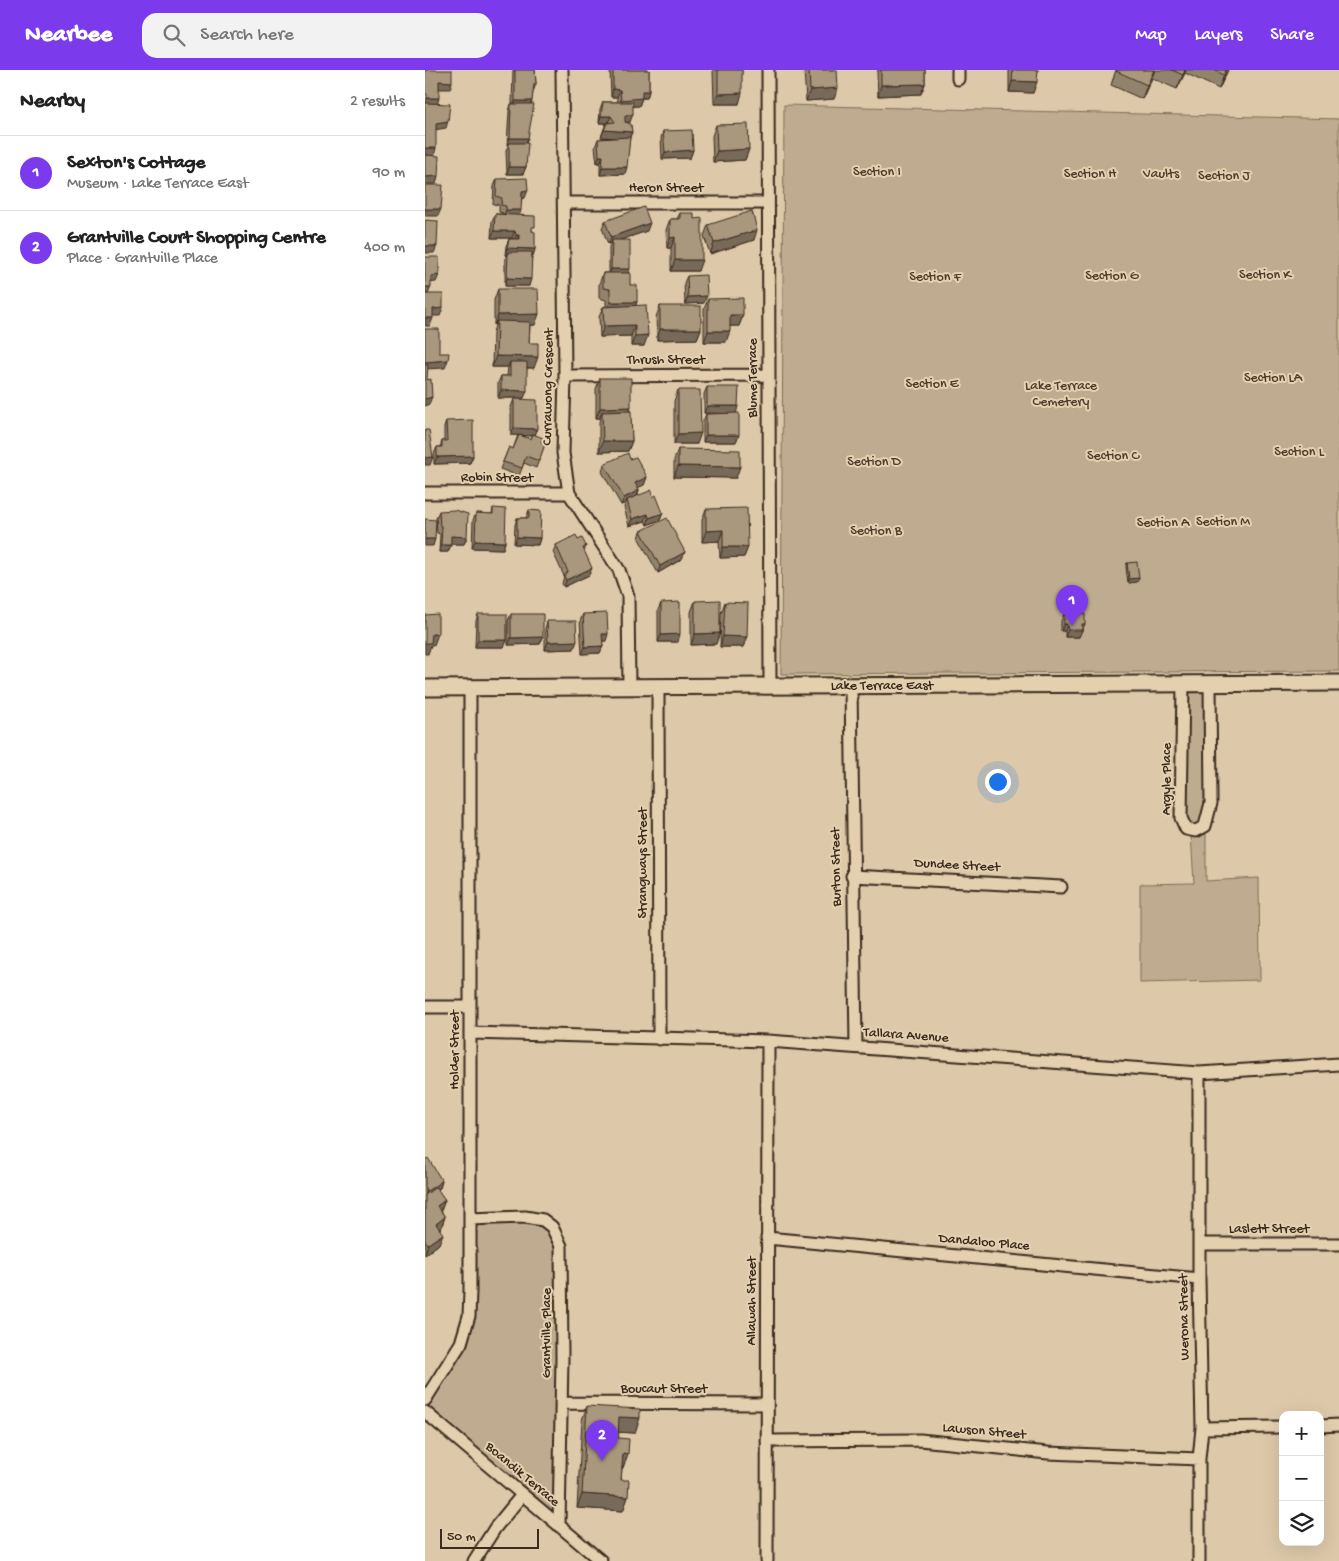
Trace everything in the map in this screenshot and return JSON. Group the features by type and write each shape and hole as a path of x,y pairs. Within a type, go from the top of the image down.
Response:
{"street":[{"name":"Currawong Crescent","path":"562,70 565,376 563,453 569,493 588,518 619,570 628,596 629,688"},
{"name":"Blume Terrace","path":"768,70 770,686"},
{"name":"Heron Street","path":"564,203 768,203"},
{"name":"Thrush Street","path":"565,376 768,375"},
{"name":"Robin Street","path":"425,493 569,493"},
{"name":"Lake Terrace East","path":"425,688 1339,683"},
{"name":"Argyle Place","path":"1183,684 1181,818 1186,829 1196,831 1205,826 1211,803 1211,684"},
{"name":"Burton Street","path":"851,686 855,1047"},
{"name":"Holder Street","path":"425,1400 455,1356 466,1331 470,1292 470,688"},
{"name":"Strangways Street","path":"658,688 659,1039"},
{"name":"Dundee Street","path":"852,876 1061,887"},
{"path":"425,1007 470,1007"},
{"name":"Tallara Avenue","path":"470,1033 768,1041 1199,1073 1339,1064"},
{"name":"Allawah Street","path":"767,1561 768,1041"},
{"name":"Werona Street","path":"1199,1073 1199,1279 1202,1428 1199,1459 1199,1561"},
{"name":"Grantville Place","path":"470,1219 525,1217 543,1220 552,1227 558,1236 563,1263 559,1526"},
{"name":"Dandaloo Place","path":"767,1238 1199,1279"},
{"name":"Laslett Street","path":"1199,1244 1339,1244"},
{"name":"Boucaut Street","path":"561,1403 767,1404"},
{"name":"Boandik Terrace","path":"425,1412 601,1561"},
{"path":"1324,1426 1339,1425"},
{"path":"1202,1428 1279,1426"},
{"name":"Lawson Street","path":"767,1441 920,1440 1048,1453 1199,1459"},
{"path":"474,1561 495,1528 522,1495"}],"green space":[{"name":"Lake Terrace Cemetery","path":"784,105 1339,119 1339,671 781,674"},
{"path":"1207,686 1207,803 1203,824 1188,826 1184,804 1186,687"},
{"path":"1191,834 1206,834 1206,881 1259,878 1260,980 1140,983 1140,884 1194,883"},
{"path":"520,1219 549,1231 555,1242 559,1260 557,1518 426,1408 461,1355 467,1343 474,1319 473,1220"}],"building":[{"path":"425,70 452,70 452,82 439,81 439,98 427,98 427,94 425,94"},
{"path":"515,70 535,70 536,84 534,84 532,101 515,101"},
{"path":"613,70 649,70 649,91 642,91 642,98 621,100 620,90 613,89"},
{"path":"718,70 742,70 742,93 718,94"},
{"path":"809,70 837,70 838,88 810,90"},
{"path":"881,70 925,70 925,84 881,85"},
{"path":"1013,70 1038,70 1037,82 1012,81"},
{"path":"1116,70 1154,70 1147,85"},
{"path":"1172,70 1185,70 1183,75"},
{"path":"1214,70 1226,70 1224,75"},
{"path":"603,102 633,102 633,114 625,116 625,122 631,124 632,132 604,130 607,123 615,122 611,116 601,116"},
{"path":"425,103 450,104 448,121 436,123 436,148 425,148"},
{"path":"511,104 534,104 528,138 510,138"},
{"path":"748,124 749,149 717,151 716,125"},
{"path":"692,130 693,150 665,152 663,131"},
{"path":"630,137 627,167 602,167 603,156 599,156 598,139"},
{"path":"509,143 528,143 526,167 509,167"},
{"path":"425,155 439,156 438,176 425,177"},
{"path":"527,178 528,190 522,191 521,210 506,210 506,206 501,205 502,198 496,196 497,179"},
{"path":"425,185 443,185 441,209 425,209"},
{"path":"644,207 650,223 611,237 605,221"},
{"path":"752,211 757,230 714,243 708,225"},
{"path":"680,213 694,213 694,219 702,218 702,260 675,260 675,237 670,238 670,219 680,219"},
{"path":"495,214 535,216 535,227 532,227 532,231 535,232 535,249 507,248 509,239 519,239 519,235 516,235 515,231 494,231"},
{"path":"425,220 438,221 437,246 425,246"},
{"path":"612,240 630,240 630,269 611,269"},
{"path":"508,252 532,252 531,279 507,278"},
{"path":"425,257 439,257 439,275 431,276 431,287 425,287"},
{"path":"603,273 630,273 630,285 637,285 637,302 610,302 610,289 603,288"},
{"path":"706,275 707,296 688,297 687,276"},
{"path":"498,289 538,289 539,314 498,315"},
{"path":"425,294 443,294 443,308 433,309 433,318 425,318"},
{"path":"743,298 743,315 730,315 730,331 708,331 708,299"},
{"path":"646,305 648,335 635,336 635,325 604,326 603,307"},
{"path":"660,306 701,306 701,329 660,329"},
{"path":"497,321 530,322 529,343 538,343 538,357 496,356"},
{"path":"425,329 439,329 439,353 449,353 448,360 425,362"},
{"path":"510,362 527,362 527,391 501,390 501,376 510,376"},
{"path":"425,365 428,365 427,380 431,379 432,397 425,399"},
{"path":"600,378 631,378 631,407 600,408"},
{"path":"707,387 739,387 738,406 707,406"},
{"path":"678,390 700,390 701,433 678,434"},
{"path":"514,399 537,400 537,429 514,428"},
{"path":"631,411 632,441 603,441 602,412"},
{"path":"739,413 739,435 706,435 706,414"},
{"path":"473,420 473,456 437,457 437,447 442,447 442,441 447,441 446,421"},
{"path":"425,430 429,430 433,457 425,458"},
{"path":"533,434 543,438 541,442 545,444 539,461 526,456 522,468 503,462 509,447 513,449 519,435 531,439"},
{"path":"678,449 740,450 740,467 678,466"},
{"path":"628,453 630,459 636,457 647,477 635,483 639,490 624,498 604,464"},
{"path":"652,490 653,497 656,495 663,513 649,518 648,514 632,519 627,500"},
{"path":"493,508 506,509 505,542 475,541 476,513 493,514"},
{"path":"747,508 748,547 723,547 723,530 706,531 706,509"},
{"path":"454,510 468,514 467,537 451,536 451,545 441,545 442,527 440,526 439,511"},
{"path":"529,510 541,511 540,538 517,537 517,518 529,518"},
{"path":"667,518 685,552 660,566 641,531"},
{"path":"425,519 436,520 435,539 425,539"},
{"path":"576,535 578,540 582,538 586,546 583,548 592,568 566,580 564,576 568,572 556,545"},
{"path":"1137,562 1139,578 1129,579 1127,563"},
{"path":"720,600 720,633 695,634 695,601"},
{"path":"680,602 680,634 661,635 661,603"},
{"path":"725,602 748,603 747,637 723,636"},
{"path":"1068,606 1080,606 1080,613 1085,613 1085,624 1082,624 1082,630 1068,630 1067,624 1064,624 1064,614 1068,614"},
{"path":"607,613 608,634 602,634 603,646 585,647 583,614"},
{"path":"438,614 438,634 432,634 431,643 425,643 425,615"},
{"path":"478,614 507,614 507,640 478,640"},
{"path":"511,614 543,614 543,637 511,638"},
{"path":"547,621 576,621 577,641 548,642"},
{"path":"428,1158 442,1181 427,1191 425,1187 425,1160"},
{"path":"436,1187 445,1200 437,1206 445,1217 436,1224 443,1234 428,1244 425,1240 425,1195"},
{"path":"587,1406 640,1409 640,1418 619,1417 618,1438 629,1439 628,1454 623,1453 621,1480 629,1480 628,1497 582,1494"}],"place":[{"name":"Sexton's Cottage","path":"1072,626"},
{"name":"Grantville Court Shopping Centre","path":"602,1461"}],"park label":[{"name":"Section I","path":"877,172"},
{"name":"Section H","path":"1090,174"},
{"name":"Vaults","path":"1161,174"},
{"name":"Section J","path":"1224,176"},
{"name":"Section K","path":"1265,275"},
{"name":"Section G","path":"1112,276"},
{"name":"Section F","path":"935,277"},
{"name":"Section LA","path":"1273,378"},
{"name":"Section E","path":"932,384"},
{"name":"Section L","path":"1299,452"},
{"name":"Section C","path":"1113,456"},
{"name":"Section D","path":"874,462"},
{"name":"Section M","path":"1223,522"},
{"name":"Section A","path":"1163,523"},
{"name":"Section B","path":"876,531"}]}
